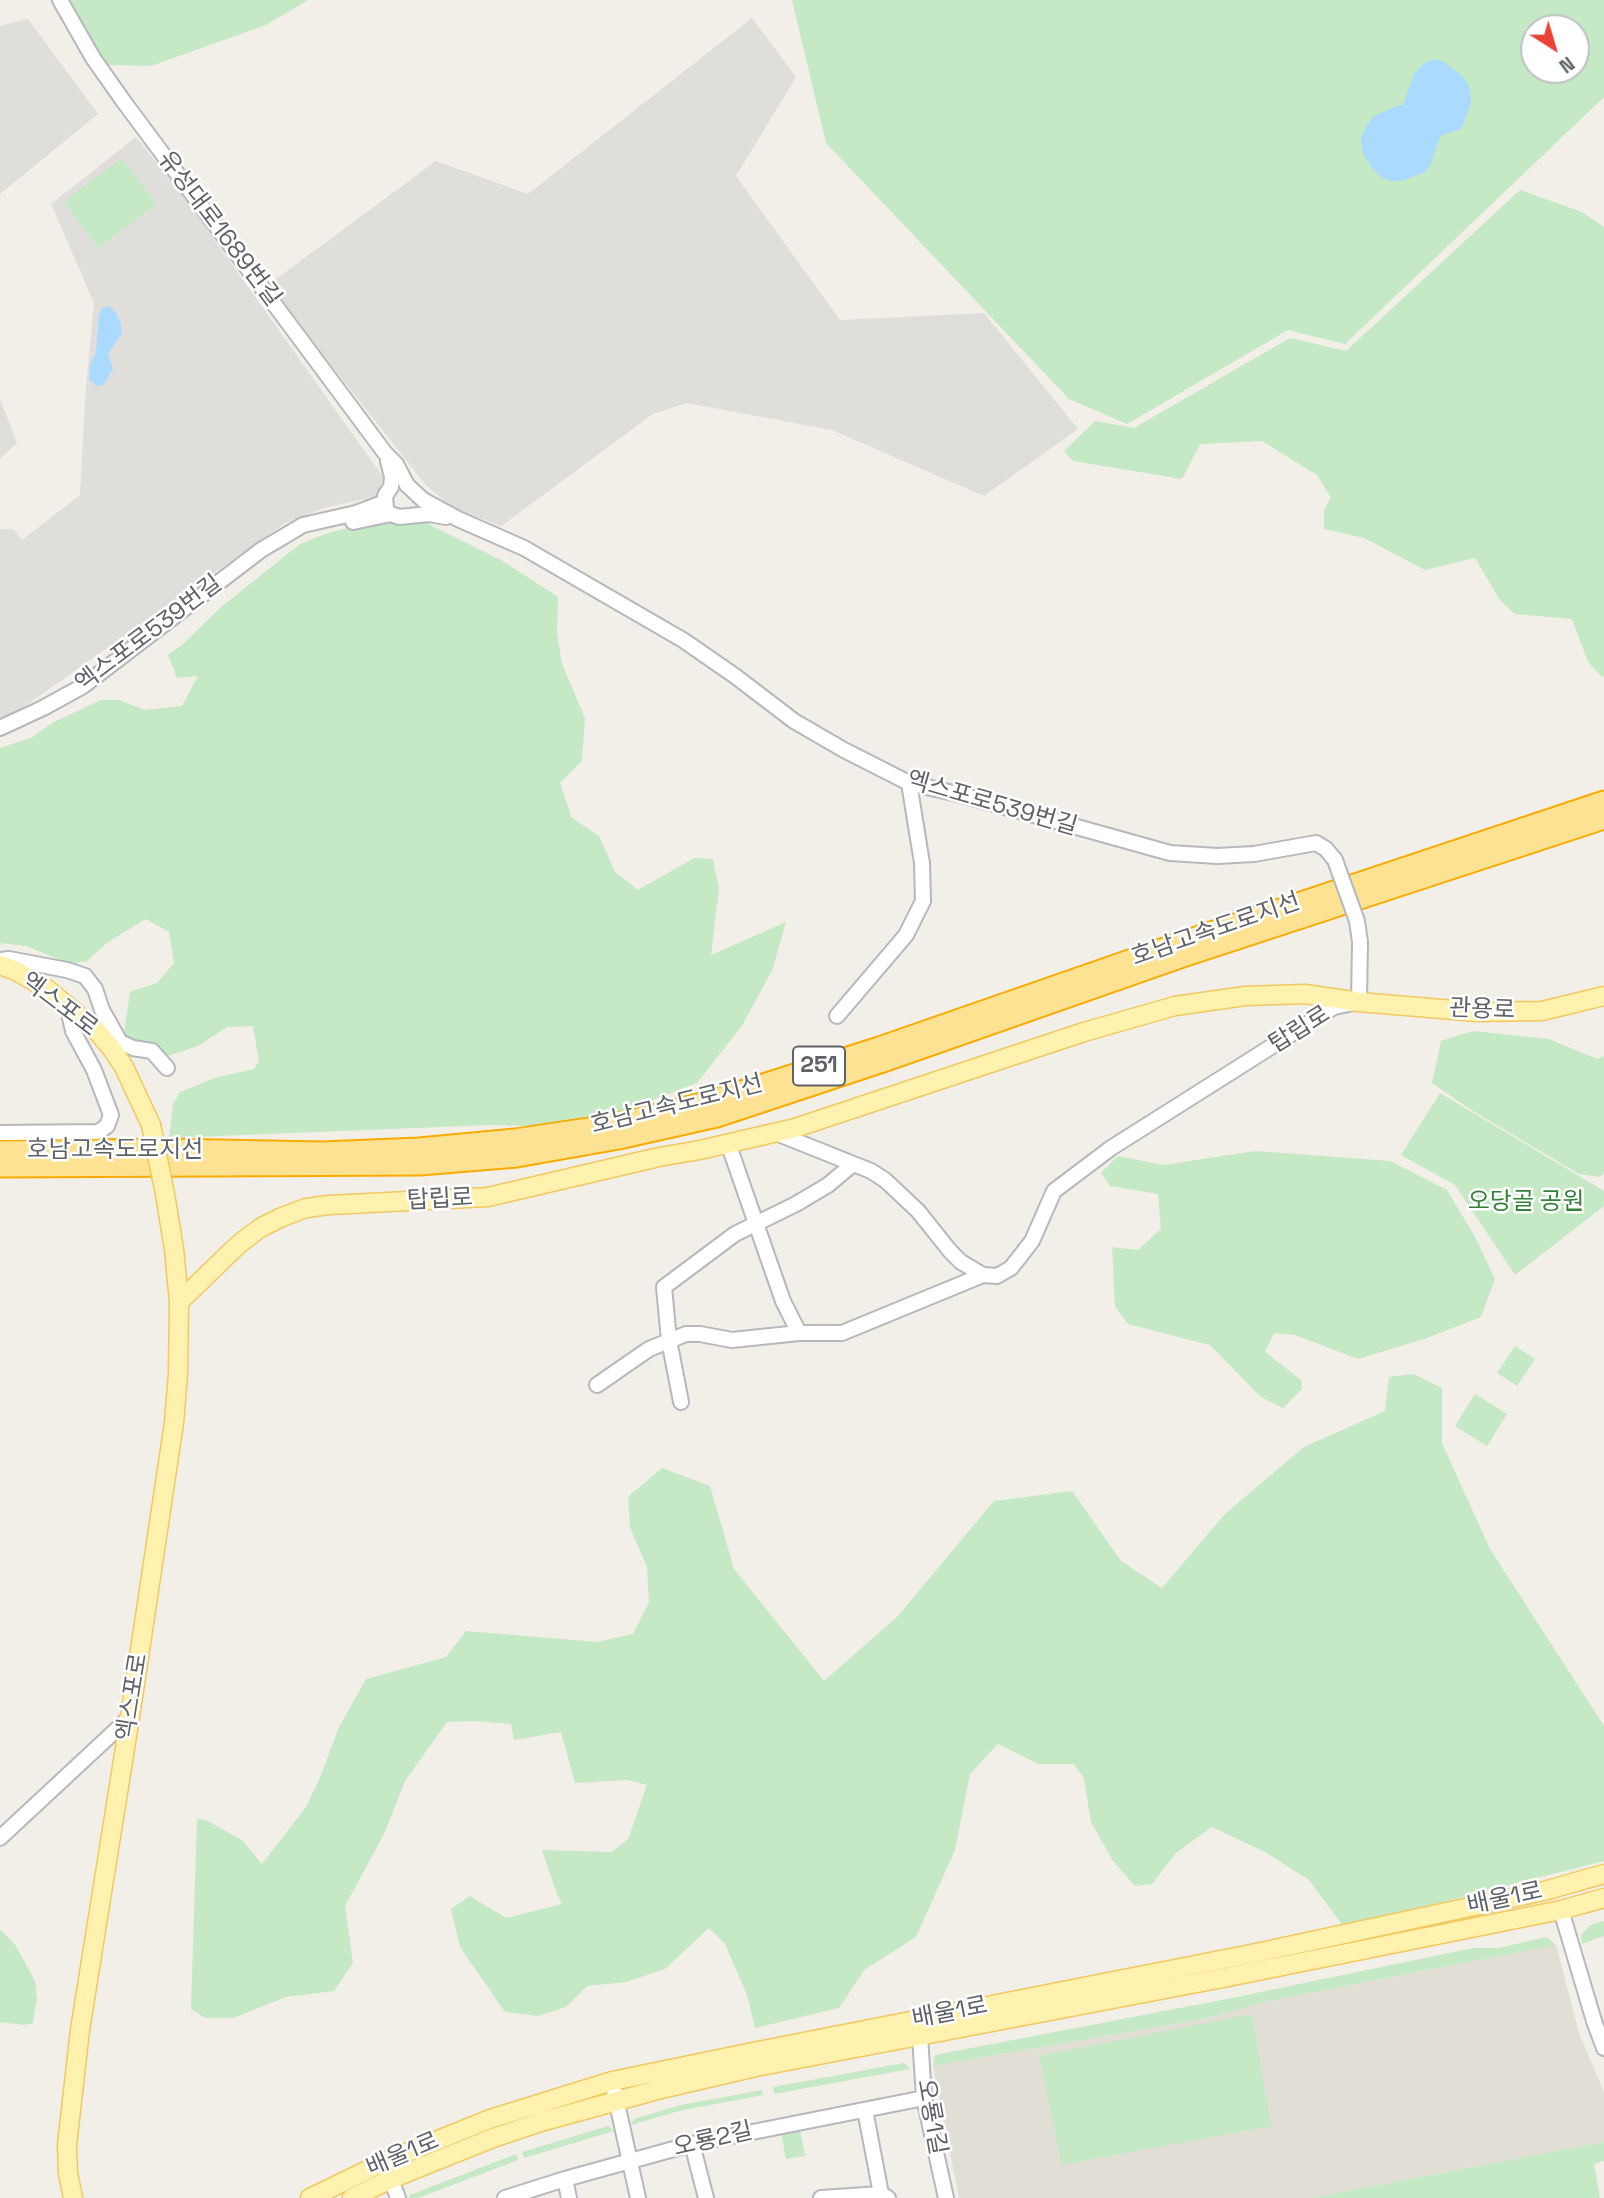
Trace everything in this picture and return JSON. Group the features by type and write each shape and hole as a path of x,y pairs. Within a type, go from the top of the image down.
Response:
{"highway":[{"name":"호남고속도로지선","path":"0,1151 167,1149 322,1152 419,1148 515,1139 615,1124 709,1101 879,1047 1178,943 1604,801"},
{"name":"호남고속도로지선","path":"0,1167 420,1165 517,1157 619,1139 717,1117 899,1057 1183,957 1604,819"}],"main road":[{"name":"엑스포로","path":"0,962 47,989 97,1031 112,1049 137,1092 151,1125 174,1249 179,1302 174,1423 68,2122 68,2173 73,2198"},
{"name":"탑립로","path":"179,1302 239,1244 260,1228 306,1208 488,1197 776,1133 1084,1032 1175,1006 1245,996 1305,993 1359,1002"},
{"name":"관용로","path":"1359,1002 1477,1012 1542,1011 1604,996"},
{"name":"배울1로","path":"310,2198 386,2161 490,2119 612,2081 1256,1953 1544,1891 1604,1874"},
{"name":"배울1로","path":"352,2198 391,2179 493,2138 616,2101 755,2067 1219,1979 1561,1910 1604,1898"}],"street":[{"name":"유성대로1689번길","path":"60,0 109,81 385,453 396,464 407,485"},
{"path":"385,453 392,477 391,487 385,496 388,508 399,517 429,514 458,519"},
{"path":"391,487 407,485 417,495 458,519"},
{"path":"411,515 417,506 417,495"},
{"name":"엑스포로539번길","path":"0,728 83,685 261,550 303,525 388,508"},
{"name":"엑스포로539번길","path":"458,519 524,548 683,640 794,721 909,783 962,795 1170,853 1217,856 1254,854 1316,843 1326,849 1335,860 1357,920 1360,942 1359,1002"},
{"path":"837,1016 906,934 923,901 922,863 909,783"},
{"name":"엑스포로","path":"0,962 9,959 85,976 96,989 102,1010 120,1042 133,1048 152,1051 167,1068"},
{"name":"탑립로","path":"597,1385 649,1349 686,1334 732,1340 799,1333 842,1333 983,1275 997,1276 1011,1268 1032,1241 1054,1191 1111,1148 1335,1007 1359,1002"},
{"path":"0,1133 98,1132 107,1126 111,1115 94,1070 73,1031 67,1004"},
{"path":"776,1133 870,1171 885,1180 918,1211 961,1262 983,1275"},
{"path":"728,1143 783,1301 799,1333"},
{"path":"681,1402 669,1340 664,1287 735,1234 796,1204 828,1185 853,1164"},
{"path":"0,1838 131,1717"},
{"path":"1561,1910 1604,2048"},
{"name":"오룡1길","path":"920,2036 924,2098 946,2198"},
{"path":"612,2081 638,2198"},
{"name":"오룡2길","path":"505,2198 692,2144 924,2098"},
{"path":"821,2198 884,2196 864,2110"},
{"path":"692,2144 706,2198"},
{"path":"391,2179 398,2198"},
{"path":"565,2179 569,2198"}],"shaded area":[{"path":"752,18 796,77 736,176 840,320 984,313 1078,429 984,496 832,430 687,403 653,414 501,526 452,508 425,484 268,285 436,161 528,194"},
{"path":"28,19 98,114 0,194 0,26"},
{"path":"136,137 187,201 383,477 378,496 324,508 285,523 15,713 0,718 0,529 13,529 22,540 80,495 94,303 51,204"},
{"path":"0,399 17,443 0,459"},
{"path":"1556,1945 1579,2033 1604,2092 1604,2142 1311,2198 959,2198 933,2066 1203,2019 1269,2001"}],"green space":[{"path":"70,0 308,0 266,25 151,66 106,65"},
{"path":"792,0 1604,0 1604,97 1345,344 1288,330 1127,424 1069,399 826,143"},
{"path":"122,158 157,204 98,248 64,202"},
{"path":"1520,190 1582,212 1604,227 1604,676 1588,662 1572,619 1515,614 1500,600 1475,558 1425,570 1364,538 1324,529 1324,510 1331,498 1317,475 1262,441 1200,444 1182,479 1073,461 1064,451 1095,421 1134,428 1290,338 1346,351"},
{"path":"385,519 418,519 501,560 558,597 557,632 562,664 585,718 582,761 560,783 572,818 599,836 615,872 638,890 694,858 713,859 719,888 711,955 786,922 772,971 741,1027 697,1083 619,1113 537,1126 489,1125 169,1138 173,1104 180,1092 215,1078 254,1069 259,1061 253,1026 227,1027 198,1046 159,1059 123,1040 130,992 157,983 174,963 169,932 146,919 108,942 87,961 70,964 26,946 0,943 0,748 33,737 52,723 101,700 119,700 145,710 182,706 198,676 177,678 168,655 220,608 300,544 328,533"},
{"path":"1473,1031 1549,1039 1597,1059 1604,1056 1604,1173 1600,1177 1579,1174 1473,1111 1432,1083 1441,1041"},
{"name":"오당골 공원","path":"1440,1093 1604,1191 1604,1206 1515,1275 1455,1185 1401,1155"},
{"path":"1255,1151 1390,1161 1447,1190 1475,1237 1495,1279 1481,1317 1424,1339 1358,1359 1295,1335 1274,1333 1265,1352 1301,1380 1302,1389 1283,1408 1261,1397 1210,1345 1128,1324 1115,1306 1112,1247 1138,1250 1161,1229 1158,1194 1110,1186 1101,1173 1118,1156 1164,1165"},
{"path":"1515,1346 1535,1359 1517,1386 1497,1373"},
{"path":"1414,1374 1442,1388 1442,1443 1490,1549 1604,1726 1604,1861 1344,1927 1309,1880 1265,1852 1212,1827 1176,1853 1152,1884 1135,1886 1113,1861 1091,1822 1084,1778 1074,1764 1038,1764 998,1744 970,1774 955,1850 916,1937 864,1970 839,2008 755,2028 747,1995 725,1944 709,1928 665,1969 626,1982 587,1986 566,2007 538,2016 505,2012 460,1947 451,1909 470,1896 506,1918 562,1904 542,1850 612,1852 628,1839 647,1785 628,1780 575,1783 561,1732 514,1740 511,1724 447,1722 405,1781 384,1834 345,1906 353,1963 334,1991 286,1997 233,2018 205,2018 191,2009 197,1819 206,1820 242,1840 262,1864 306,1807 339,1727 366,1679 446,1657 466,1631 597,1642 633,1634 649,1602 647,1567 630,1528 628,1497 662,1468 710,1486 734,1569 824,1681 897,1617 994,1501 1072,1491 1121,1561 1162,1588 1225,1514 1304,1447 1385,1411 1389,1377"},
{"path":"1475,1394 1507,1414 1487,1446 1455,1426"},
{"path":"1604,1921 1604,1936 1582,1944 1581,1935 1590,1925"},
{"path":"0,1929 16,1946 35,1981 37,1999 33,2023 24,2025 0,2022"},
{"path":"1546,1937 1556,1945 1269,2001 1203,2019 933,2066 935,2055 1473,1948 1499,1948"},
{"path":"1252,2014 1271,2126 1062,2165 1039,2056"},
{"path":"904,2063 910,2069 774,2094 773,2087"},
{"path":"762,2090 763,2095 679,2111 631,2125 634,2119 681,2105"},
{"path":"608,2126 614,2131 524,2158 522,2152"},
{"path":"800,2129 805,2156 786,2159 781,2132"},
{"path":"1604,2142 1604,2161 1594,2164 1600,2198 1311,2198"},
{"path":"516,2154 518,2160 418,2198 409,2198 410,2195"}],"water":[{"path":"1434,59 1443,61 1463,77 1470,88 1471,103 1461,129 1440,136 1431,164 1425,172 1402,181 1390,181 1372,168 1362,151 1361,139 1374,116 1403,105 1414,74 1423,64"},
{"path":"109,306 116,313 122,333 108,354 113,369 103,385 97,386 89,380 90,365 96,352 99,314 103,308"}]}
